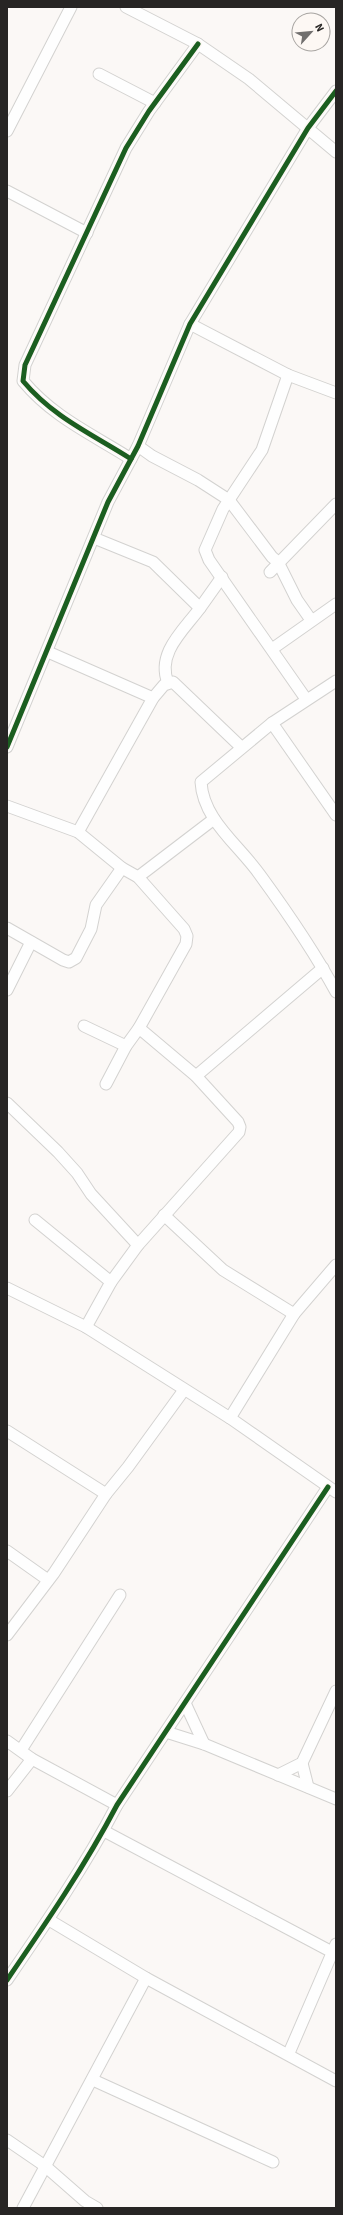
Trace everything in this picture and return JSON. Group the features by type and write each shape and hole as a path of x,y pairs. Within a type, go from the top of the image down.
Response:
{"street":[{"path":"8,126 71,7"},
{"path":"126,7 198,44 249,79 336,152"},
{"path":"131,459 75,427 34,395 23,381 25,365 126,148 155,103 198,44"},
{"path":"99,74 155,103"},
{"path":"7,748 48,652 108,502 138,446 190,324 308,128 336,91"},
{"path":"7,191 87,233"},
{"path":"190,324 288,375 336,393"},
{"path":"288,375 262,450 229,500 205,550 209,560 306,699"},
{"path":"138,446 152,456 198,480 229,500 272,557 278,562 297,600 311,620"},
{"path":"270,572 278,562 336,504"},
{"path":"94,538 153,562 200,608"},
{"path":"168,683 164,666 166,654 222,577"},
{"path":"272,649 311,620 336,604"},
{"path":"48,652 152,698"},
{"path":"336,681 306,699 272,723 241,747 201,782 205,803 214,819 260,874 323,968 336,992"},
{"path":"78,832 152,698 168,683 174,682 241,747"},
{"path":"272,723 336,814"},
{"path":"7,806 78,832 122,868 138,877 184,929 187,936 186,944 140,1028 126,1046 106,1084"},
{"path":"138,877 214,819"},
{"path":"7,928 69,962 76,958 90,929 96,905 122,868"},
{"path":"7,990 31,942"},
{"path":"196,1076 323,968"},
{"path":"84,1026 126,1046"},
{"path":"86,1327 111,1282 138,1246 239,1132 240,1127 238,1122 196,1076 140,1028"},
{"path":"7,1103 58,1152 77,1173 91,1194 138,1246"},
{"path":"164,1215 223,1270 294,1314"},
{"path":"35,1220 111,1282"},
{"path":"230,1418 294,1314 336,1264"},
{"path":"7,1288 86,1327 230,1418 332,1489 117,1805 104,1831 49,1920 7,1980"},
{"path":"7,1635 48,1580 106,1494 184,1390"},
{"path":"7,1431 106,1494"},
{"path":"7,1551 48,1580"},
{"path":"20,1750 47,1712 120,1595"},
{"path":"278,1775 302,1763 336,1691"},
{"path":"185,1703 204,1744"},
{"path":"166,1732 204,1744 336,1799"},
{"path":"7,1741 32,1759 117,1805"},
{"path":"7,1791 32,1759"},
{"path":"302,1763 308,1787"},
{"path":"104,1831 334,1948 289,2054"},
{"path":"49,1920 146,1978 289,2054 336,2081"},
{"path":"23,2208 146,1978"},
{"path":"92,2080 273,2162"},
{"path":"7,2140 45,2166 85,2201 97,2208"}],"cycle path":[{"path":"131,459 74,424 47,405 23,381 25,365 126,148 149,111 198,44"},
{"path":"7,747 108,502 138,446 190,324 308,128 336,91"},
{"path":"7,1980 51,1916 105,1828 117,1805 328,1487"}]}
